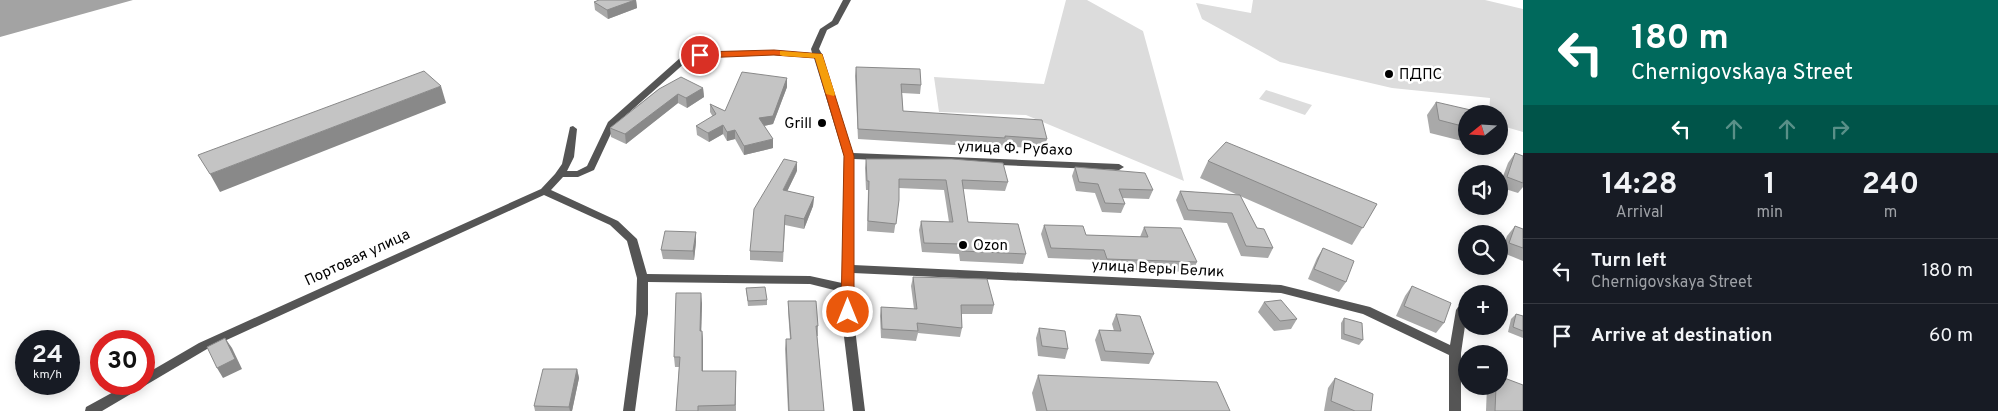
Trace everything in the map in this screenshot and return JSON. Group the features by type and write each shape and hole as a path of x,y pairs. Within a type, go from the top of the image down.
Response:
{"street":[{"path":"847,0 834,22 824,29 817,43 816,50 849,156 848,312 859,411"},
{"path":"563,174 578,174 591,168 611,124 682,60 700,55 733,53 819,56"},
{"name":"Портовая улица","path":"155,375 204,346 544,191 563,174 571,152 573,129"},
{"name":"улица Ф. Рубахо","path":"849,156 1119,167"},
{"path":"544,191 614,223 632,239 643,278 642,314 629,411"},
{"name":"улица Веры Белик","path":"848,269 1281,289 1366,310 1455,354"},
{"path":"643,278 810,280 848,289"},
{"path":"1455,411 1455,354 1458,335"},
{"path":"91,411 119,395"}],"shaded area":[{"path":"0,0 133,0 0,37"},
{"path":"1066,0 1087,0 1143,31 1184,181 1026,115 939,112 934,77 1044,84"},
{"path":"1253,0 1485,0 1523,9 1523,132 1508,128 1508,105 1490,105 1490,98 1392,88 1280,62 1202,19 1196,3 1251,13"},
{"path":"1266,90 1312,105 1305,115 1259,99"}],"building":[{"path":"599,0 635,0 607,10 594,2"},
{"path":"856,67 920,69 921,85 901,84 903,111 1042,120 1047,139 858,129"},
{"path":"424,71 441,86 210,174 198,155"},
{"path":"742,72 787,78 773,116 759,118 773,139 744,146 735,130 727,132 723,125 708,133 696,126 716,114 710,104 725,111"},
{"path":"681,77 703,88 686,98 678,94 625,134 610,128 659,89"},
{"path":"1436,102 1458,107 1458,125 1439,120"},
{"path":"1226,142 1377,204 1363,228 1208,161"},
{"path":"1515,153 1523,156 1523,183 1508,177"},
{"path":"784,159 797,162 783,190 814,197 804,219 785,215 783,252 750,251 754,209"},
{"path":"866,159 952,159 1003,163 1008,182 962,180 968,222 1018,224 1026,254 962,251 961,244 924,243 921,221 953,222 946,180 899,179 896,224 868,221 869,181 867,181"},
{"path":"1075,167 1145,173 1153,190 1119,189 1125,204 1105,203 1098,184 1079,182"},
{"path":"1180,191 1240,195 1257,228 1264,229 1273,248 1246,246 1232,213 1188,210"},
{"path":"1044,225 1083,226 1086,235 1148,237 1144,227 1181,228 1197,262 1107,259 1104,250 1051,248"},
{"path":"1515,226 1523,229 1523,248 1509,243"},
{"path":"665,231 696,232 693,251 661,250"},
{"path":"1323,248 1354,261 1346,282 1314,269"},
{"path":"913,277 987,279 994,305 961,305 962,328 917,323 918,331 882,329 881,307 917,309"},
{"path":"1412,286 1451,303 1444,323 1404,306"},
{"path":"765,287 767,300 748,301 746,288"},
{"path":"676,293 701,293 702,371 736,371 735,405 698,406 698,411 676,411 680,357 674,357"},
{"path":"1281,300 1297,319 1280,321 1264,302"},
{"path":"788,301 816,301 818,326 816,326 824,411 789,411 786,339 791,339"},
{"path":"1116,314 1140,316 1154,354 1105,351 1099,330 1121,331"},
{"path":"1516,314 1523,316 1523,331 1513,327"},
{"path":"1344,318 1362,323 1363,340 1344,334"},
{"path":"1039,328 1065,331 1068,349 1042,346"},
{"path":"225,338 235,359 217,368 207,347"},
{"path":"543,369 577,369 569,407 534,406"},
{"path":"1038,375 1217,382 1230,411 1047,411"},
{"path":"1335,378 1373,394 1371,411 1355,411 1331,401"},
{"path":"1508,379 1523,385 1523,411 1495,411 1496,395 1508,395"}],"slow traffic":[{"path":"783,53 819,56 830,94"}],"place":[{"name":"ПДПС","path":"1389,74"},
{"name":"Grill","path":"822,123"},
{"name":"Ozon","path":"963,245"}],"route":[{"path":"700,55 774,53 819,56 849,156 848,312"}]}
